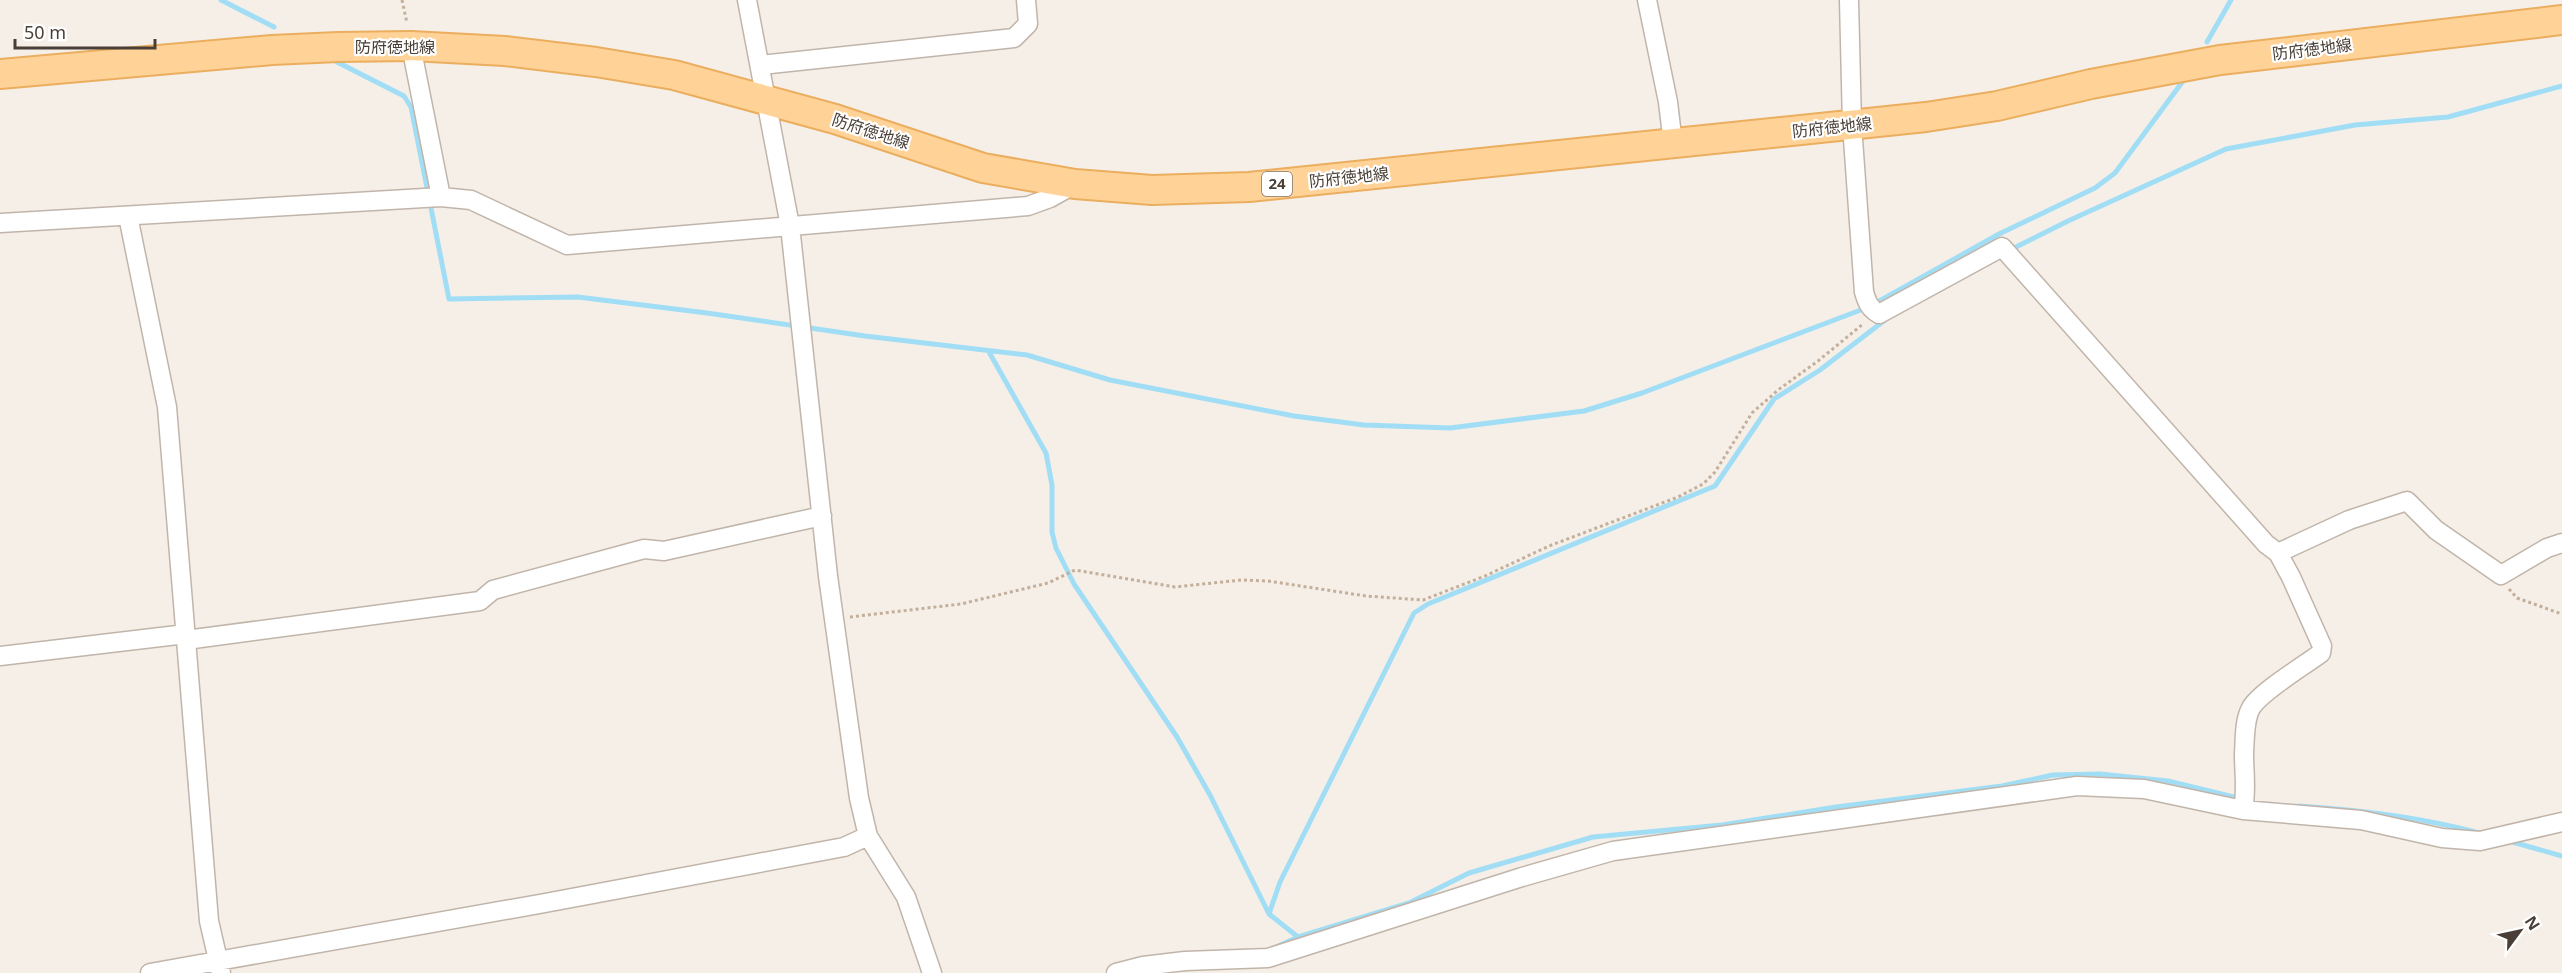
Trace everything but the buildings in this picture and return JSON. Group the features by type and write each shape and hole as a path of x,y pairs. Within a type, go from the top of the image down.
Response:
{"main road":[{"name":"防府徳地線","path":"0,75 272,50 411,45 505,51 596,62 674,75 835,118 983,168 1075,184 1152,190 1249,187 1926,117 1997,106 2091,84 2220,60 2562,20"}],"street":[{"path":"747,0 790,226 834,618 859,798 868,836 906,897 932,973"},
{"path":"761,65 1014,38 1028,24 1026,0"},
{"path":"1647,0 1668,102 1673,144"},
{"path":"1849,0 1852,124 1864,292 1873,311 1879,314 2002,247 2266,544 2278,553 2291,577 2322,646 2321,653 2264,694 2251,707 2247,718 2244,754 2244,803"},
{"path":"411,45 441,197"},
{"path":"0,223 441,197 471,200 567,245 1028,206 1050,198 1075,184"},
{"path":"128,216 167,407 209,921 220,967"},
{"path":"2278,553 2349,520 2407,501 2436,530 2501,575 2547,548 2562,543"},
{"path":"0,656 468,604 480,601 493,590 644,549 664,551 822,516"},
{"path":"1116,973 1143,966 1268,958 1522,877 1612,852 2077,786 2144,789 2361,820 2442,838 2480,841 2562,822"},
{"path":"150,973 220,967 844,847 868,836"}],"path":[{"path":"834,618 961,604 1048,583 1075,570 1175,587 1241,580 1268,581 1366,596 1423,600 1485,576 1549,546 1678,497 1703,484 1715,472 1752,413 1778,390 1851,335 1870,317 1873,311"},
{"path":"2501,575 2506,586 2517,598 2562,614"}],"waterway":[{"path":"221,0 274,27"},
{"path":"2207,42 2231,0"},
{"path":"337,62 404,96 411,107 449,299 578,297 707,313 865,336 1027,355 1110,380 1294,416 1364,425 1450,428 1584,411 1642,393 1866,308"},
{"path":"1874,304 1999,234 2095,188 2115,173 2186,77"},
{"path":"2008,251 2226,149 2355,125 2448,117 2562,86"},
{"path":"1269,914 1280,882 1414,613 1428,604 1715,486 1774,399 1820,370 1885,320"},
{"path":"989,352 1046,453 1052,485 1052,532 1056,548 1074,584 1177,737 1210,795 1269,914 1298,937"},
{"path":"1276,947 1298,937 1409,903 1469,873 1593,837 1722,825 1836,807 2002,786 2053,775 2100,774 2168,781 2242,799"},
{"path":"2299,806 2390,815 2479,833"},
{"path":"2509,841 2562,856"}]}
